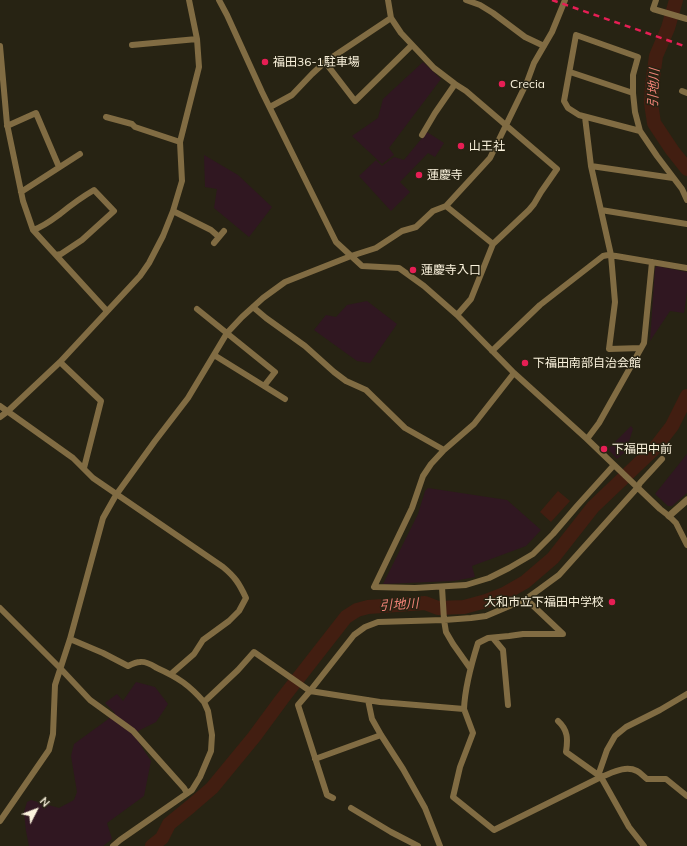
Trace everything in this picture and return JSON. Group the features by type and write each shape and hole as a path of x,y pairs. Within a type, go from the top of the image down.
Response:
{"street":[{"path":"0,417 60,362 140,276 149,263 163,236 173,211 182,181 180,142 199,67 197,39 189,0"},
{"path":"220,0 336,242 362,266 399,268 424,286 457,315 514,373 669,516 676,524 687,545"},
{"path":"388,0 391,18 401,33 434,68 466,91 558,170 529,210 493,244 471,299 457,315"},
{"path":"466,0 494,13 525,37 544,46"},
{"path":"0,821 49,750 53,734 55,685 70,639 103,518 116,494 188,398 227,333 253,307 285,282 351,256 376,248 402,231 416,227 433,211 446,206 490,158 528,82 534,63 552,32 565,0"},
{"path":"656,0 653,9 685,19"},
{"path":"270,107 292,95 325,62 391,18"},
{"path":"640,131 585,117 568,108 564,101 576,35 638,57 633,75 633,93 635,112 640,131 682,189 687,200"},
{"path":"132,45 197,39"},
{"path":"325,62 355,101 412,45"},
{"path":"0,46 7,126 23,202 33,230 107,311"},
{"path":"570,72 633,93"},
{"path":"422,134 455,84"},
{"path":"7,126 36,113 59,168"},
{"path":"435,113 442,117"},
{"path":"106,117 132,124 135,127 180,142"},
{"path":"585,117 591,166 611,255 615,302 609,349 641,348"},
{"path":"420,123 427,127"},
{"path":"21,192 80,154"},
{"path":"591,166 673,178"},
{"path":"33,230 38,229 94,190 114,211 82,240 61,254 56,255"},
{"path":"446,206 493,244"},
{"path":"601,210 687,224"},
{"path":"173,211 211,230 219,237"},
{"path":"214,243 224,231"},
{"path":"492,351 550,296 603,256 611,255 687,268"},
{"path":"587,439 599,423 644,343 652,262"},
{"path":"253,307 305,346 346,381 366,390 405,428 444,450"},
{"path":"197,309 274,372 264,386"},
{"path":"214,355 285,399"},
{"path":"60,362 101,401 84,468"},
{"path":"514,373 474,424 444,450 431,464 423,476 412,508 374,587 442,589 466,585 489,578 510,568 533,554 615,466"},
{"path":"0,406 73,458 93,478 223,567 234,576 241,586 246,598 238,611 229,621 203,640 194,654 171,674"},
{"path":"333,798 327,795 298,705 308,689 354,635 365,627 378,622 486,616 526,599 559,575 662,459"},
{"path":"669,516 687,500"},
{"path":"442,589 446,632 470,668"},
{"path":"526,599 563,634 523,634 488,638 478,643 470,668 464,697 464,709 473,733 460,767 453,797 494,830 617,770 632,769 647,780 666,779 687,796"},
{"path":"1,611 60,668 90,700 133,731 187,793"},
{"path":"493,638 503,650 508,705"},
{"path":"70,639 103,653 128,666 140,662 146,663 171,674 180,679 193,690 204,702 208,711 212,734 212,751 192,790 113,846"},
{"path":"204,702 238,670 254,652 308,689 380,702 464,709"},
{"path":"644,846 629,827 599,773 607,750 615,736 626,727 660,710 687,694"},
{"path":"368,700 372,719 426,808 440,846"},
{"path":"558,720 564,726 568,739 566,752 601,777"},
{"path":"315,759 381,735"},
{"path":"351,808 418,846"}],"shaded area":[{"path":"423,62 441,79 389,148 394,155 382,164 352,136 378,118 383,99"},
{"path":"427,132 444,143 435,157 428,153 400,182 410,192 391,211 359,176 376,160 382,166 394,157 404,160"},
{"path":"204,155 238,175 272,207 249,237 214,208 217,189 205,187"},
{"path":"657,266 687,272 687,292 684,313 670,311 650,341 655,268"},
{"path":"367,301 397,324 370,363 357,361 314,330 326,315 336,317 347,305"},
{"path":"631,426 633,429 626,451 617,459 608,449"},
{"path":"687,454 687,493 672,506 668,506 655,494"},
{"name":"大和市立下福田中学校","path":"428,488 507,500 541,530 526,546 472,566 475,577 454,581 383,584 418,514 425,491"},
{"path":"558,491 570,501 551,522 540,512"},
{"path":"136,682 155,687 168,704 156,722 140,730 134,735 151,761 144,796 107,823 112,839 103,846 29,846 24,812 27,802 31,800 59,808 74,800 77,792 71,756 74,744 115,713 105,703 117,694 123,701"}],"waterway":[{"name":"引地川","path":"676,0 668,28 656,56 651,103 654,123 687,169"},
{"name":"引地川","path":"152,846 162,838 169,824 212,788 254,737 346,617 357,610 368,607 425,603 438,608 464,607 504,594 525,582 553,558 593,507 655,448 672,426 687,396"}],"railway":[{"path":"552,0 687,47"}],"place":[{"name":"福田36-1駐車場","path":"265,62"},
{"name":"Crecia","path":"502,84"},
{"name":"山王社","path":"461,146"},
{"name":"蓮慶寺","path":"419,175"},
{"name":"蓮慶寺入口","path":"413,270"},
{"name":"下福田南部自治会館","path":"525,363"},
{"name":"下福田中前","path":"604,449"},
{"name":"大和市立下福田中学校","path":"612,602"}]}
